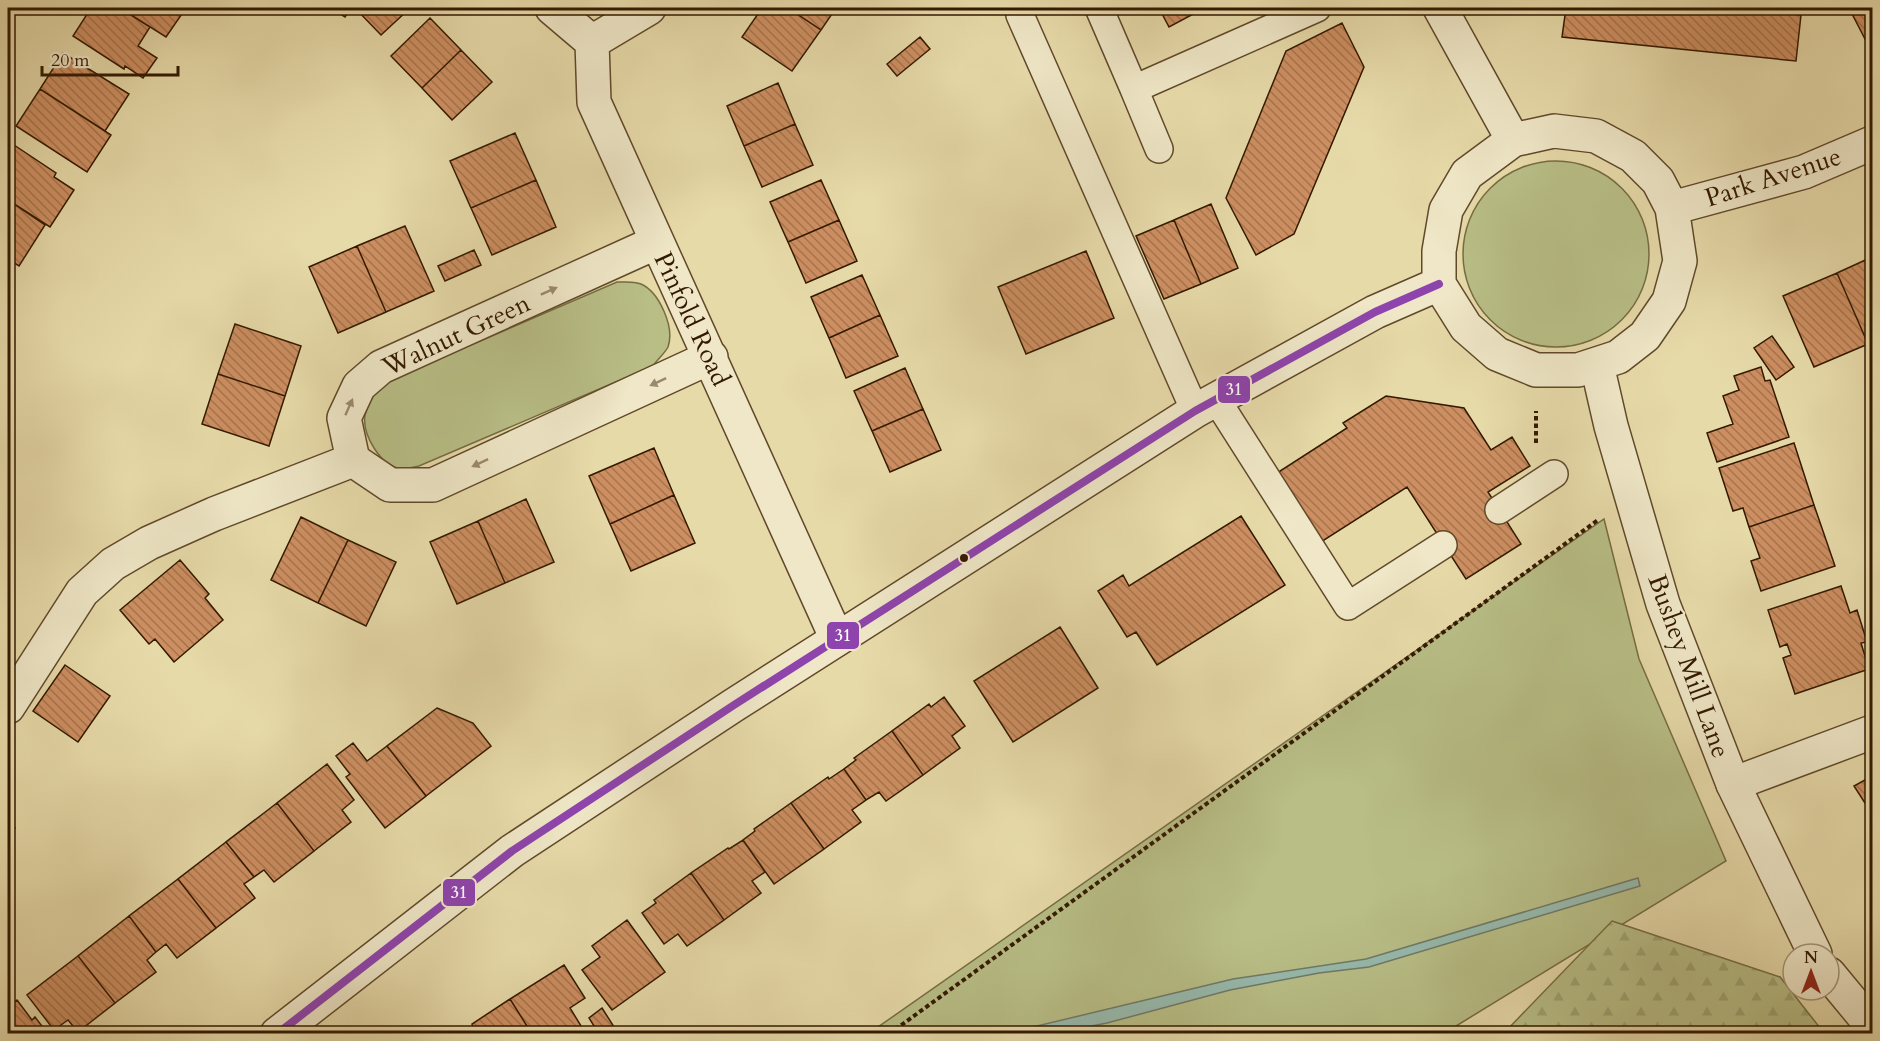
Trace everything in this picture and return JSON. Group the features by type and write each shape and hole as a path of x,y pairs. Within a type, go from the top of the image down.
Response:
{"street":[{"path":"552,8 592,42 649,8"},
{"path":"1440,8 1514,140"},
{"name":"Pinfold Road","path":"592,42 594,102 837,639"},
{"path":"1554,131 1596,136 1633,156 1658,181 1672,208 1680,261 1669,301 1645,336 1618,357 1578,370 1536,370 1497,354 1466,327 1439,284 1438,251 1446,210 1467,174 1514,140 1554,131"},
{"name":"Park Avenue","path":"1672,208 1804,172 1872,143"},
{"name":"Walnut Green","path":"352,460 344,418 359,386 381,367 657,242"},
{"path":"277,1034 512,851 837,639 1206,405 1375,312 1439,284"},
{"path":"8,707 82,592 113,564 149,543 214,514 352,460 390,485 433,485 711,357"},
{"name":"Bushey Mill Lane","path":"1597,365 1611,426 1663,604 1733,783 1809,942"},
{"path":"1733,783 1872,732"},
{"path":"1841,989 1872,1026"}],"lane":[{"path":"1098,8 1159,149"},
{"path":"1134,89 1317,8"},
{"path":"1020,15 1206,405 1347,606 1443,545"},
{"path":"1499,510 1545,480"}],"path":[{"path":"1536,370 1545,480"},
{"path":"889,1034 1631,495"}],"green space":[{"path":"1556,161 1592,168 1622,188 1642,218 1649,254 1642,290 1622,320 1592,340 1556,347 1520,340 1490,320 1470,290 1463,254 1470,218 1490,188 1520,168"},
{"path":"617,282 632,282 648,288 664,311 670,339 665,352 653,366 419,466 401,469 393,467 374,448 366,431 365,415 372,398 383,383"},
{"path":"1604,519 1639,659 1726,861 1456,1026 1453,1033 868,1034"},
{"path":"1612,921 1780,977 1781,1002 1800,1002 1824,1033 1504,1033"}],"shaded area":[{"path":"1638,878 1640,886 1369,967 1319,973 1230,990 1107,1023 1056,1033 1008,1033 1233,979 1366,959"}],"building":[{"path":"91,8 120,8 150,27 138,46 157,58 143,78 125,66 124,69 73,36"},
{"path":"120,8 186,8 166,37"},
{"path":"331,8 351,8 345,17"},
{"path":"355,8 406,8 408,10 381,35"},
{"path":"762,8 788,8 821,30 792,71 742,37"},
{"path":"788,8 836,8 821,30"},
{"path":"1159,8 1197,8 1199,11 1169,27"},
{"path":"1566,8 1727,8 1801,15 1796,61 1562,37"},
{"path":"1849,8 1872,8 1872,35 1865,39"},
{"path":"430,18 461,50 422,88 391,56"},
{"path":"1342,23 1364,67 1294,234 1256,255 1226,198 1286,51"},
{"path":"920,37 930,49 897,76 887,64"},
{"path":"461,50 492,82 452,120 422,88"},
{"path":"63,53 129,94 105,131 40,89"},
{"path":"778,83 795,124 744,146 727,106"},
{"path":"40,89 111,135 87,172 16,126"},
{"path":"795,124 813,165 762,187 744,146"},
{"path":"515,133 536,180 471,208 450,161"},
{"path":"8,141 56,173 54,177 74,190 50,227 8,200"},
{"path":"536,180 556,227 492,255 471,208"},
{"path":"821,180 839,220 788,242 770,202"},
{"path":"8,200 45,225 19,266 8,259"},
{"path":"1211,204 1238,268 1201,284 1174,220"},
{"path":"839,220 857,261 806,283 788,242"},
{"path":"1174,220 1201,284 1164,299 1136,236"},
{"path":"405,226 434,291 386,312 357,246"},
{"path":"357,246 386,312 338,333 309,267"},
{"path":"474,250 481,265 445,281 438,266"},
{"path":"1086,251 1114,318 1026,354 998,287"},
{"path":"1872,257 1872,342 1868,344 1837,273"},
{"path":"1837,273 1868,344 1814,367 1783,296"},
{"path":"862,275 880,315 829,338 811,297"},
{"path":"880,315 898,356 846,378 829,338"},
{"path":"235,324 301,346 285,396 218,374"},
{"path":"1772,336 1794,367 1776,380 1754,348"},
{"path":"1761,367 1765,381 1770,380 1789,437 1717,462 1707,433 1733,424 1723,396 1739,390 1734,376"},
{"path":"905,368 923,409 872,431 854,391"},
{"path":"218,374 285,396 269,446 202,424"},
{"path":"1386,396 1464,408 1491,450 1512,437 1530,466 1488,492 1521,544 1466,579 1407,487 1321,542 1277,473 1347,428 1343,423"},
{"path":"923,409 941,450 890,472 872,431"},
{"path":"1794,443 1814,505 1749,527 1743,508 1733,511 1719,468"},
{"path":"654,448 674,495 610,524 589,476"},
{"path":"674,495 695,543 631,571 610,524"},
{"path":"526,499 554,562 505,583 478,521"},
{"path":"1814,505 1835,566 1761,591 1751,561 1760,558 1749,527"},
{"path":"1241,516 1285,585 1157,665 1136,632 1127,637 1098,591 1123,575 1129,586"},
{"path":"301,517 348,540 318,603 271,580"},
{"path":"478,521 505,583 457,604 430,542"},
{"path":"348,540 396,562 366,626 318,603"},
{"path":"180,560 209,594 205,598 223,620 174,662 155,639 149,644 120,610"},
{"path":"1841,586 1850,613 1857,610 1867,642 1861,643 1869,669 1795,694 1783,658 1791,655 1787,644 1780,647 1768,610"},
{"path":"1060,627 1098,688 1013,742 974,681"},
{"path":"65,665 110,696 78,742 33,711"},
{"path":"944,697 965,726 952,736 960,748 923,775 892,731 929,704 931,707"},
{"path":"437,708 473,723 491,746 426,796 387,746"},
{"path":"892,731 923,775 886,801 879,792 866,800 844,769 856,760 854,758"},
{"path":"353,743 367,761 387,746 426,796 385,828 346,777 350,774 336,756"},
{"path":"327,764 354,800 342,810 351,822 314,851 277,803"},
{"path":"844,769 866,800 852,810 861,822 824,849 791,803 828,777 829,779"},
{"path":"1872,776 1872,814 1854,786"},
{"path":"277,803 314,851 274,882 264,870 254,877 226,842"},
{"path":"791,803 824,849 774,884 743,840 755,831 754,829"},
{"path":"8,823 15,828 8,839"},
{"path":"743,840 765,872 752,881 761,893 724,920 691,873"},
{"path":"226,842 254,877 244,884 255,898 216,928 178,879"},
{"path":"691,873 724,920 687,946 678,934 664,944 642,913 656,903 654,900"},
{"path":"178,879 216,928 177,958 166,944 156,952 129,916"},
{"path":"129,916 156,952 147,960 156,972 115,1003 78,956"},
{"path":"627,920 665,972 612,1010 582,970 600,957 592,946"},
{"path":"78,956 115,1003 78,1032 68,1020 54,1030 27,995"},
{"path":"564,965 585,998 570,1008 586,1034 532,1034 510,999"},
{"path":"510,999 532,1034 462,1034 473,1027 472,1024"},
{"path":"17,1000 32,1020 35,1017 48,1034 14,1034 16,1032 8,1022 8,1007"},
{"path":"602,1008 616,1030 611,1034 599,1034 589,1018"}],"transit line":[{"name":"31","path":"277,1034 512,851 734,705 1195,411 1375,312 1439,284"}]}
